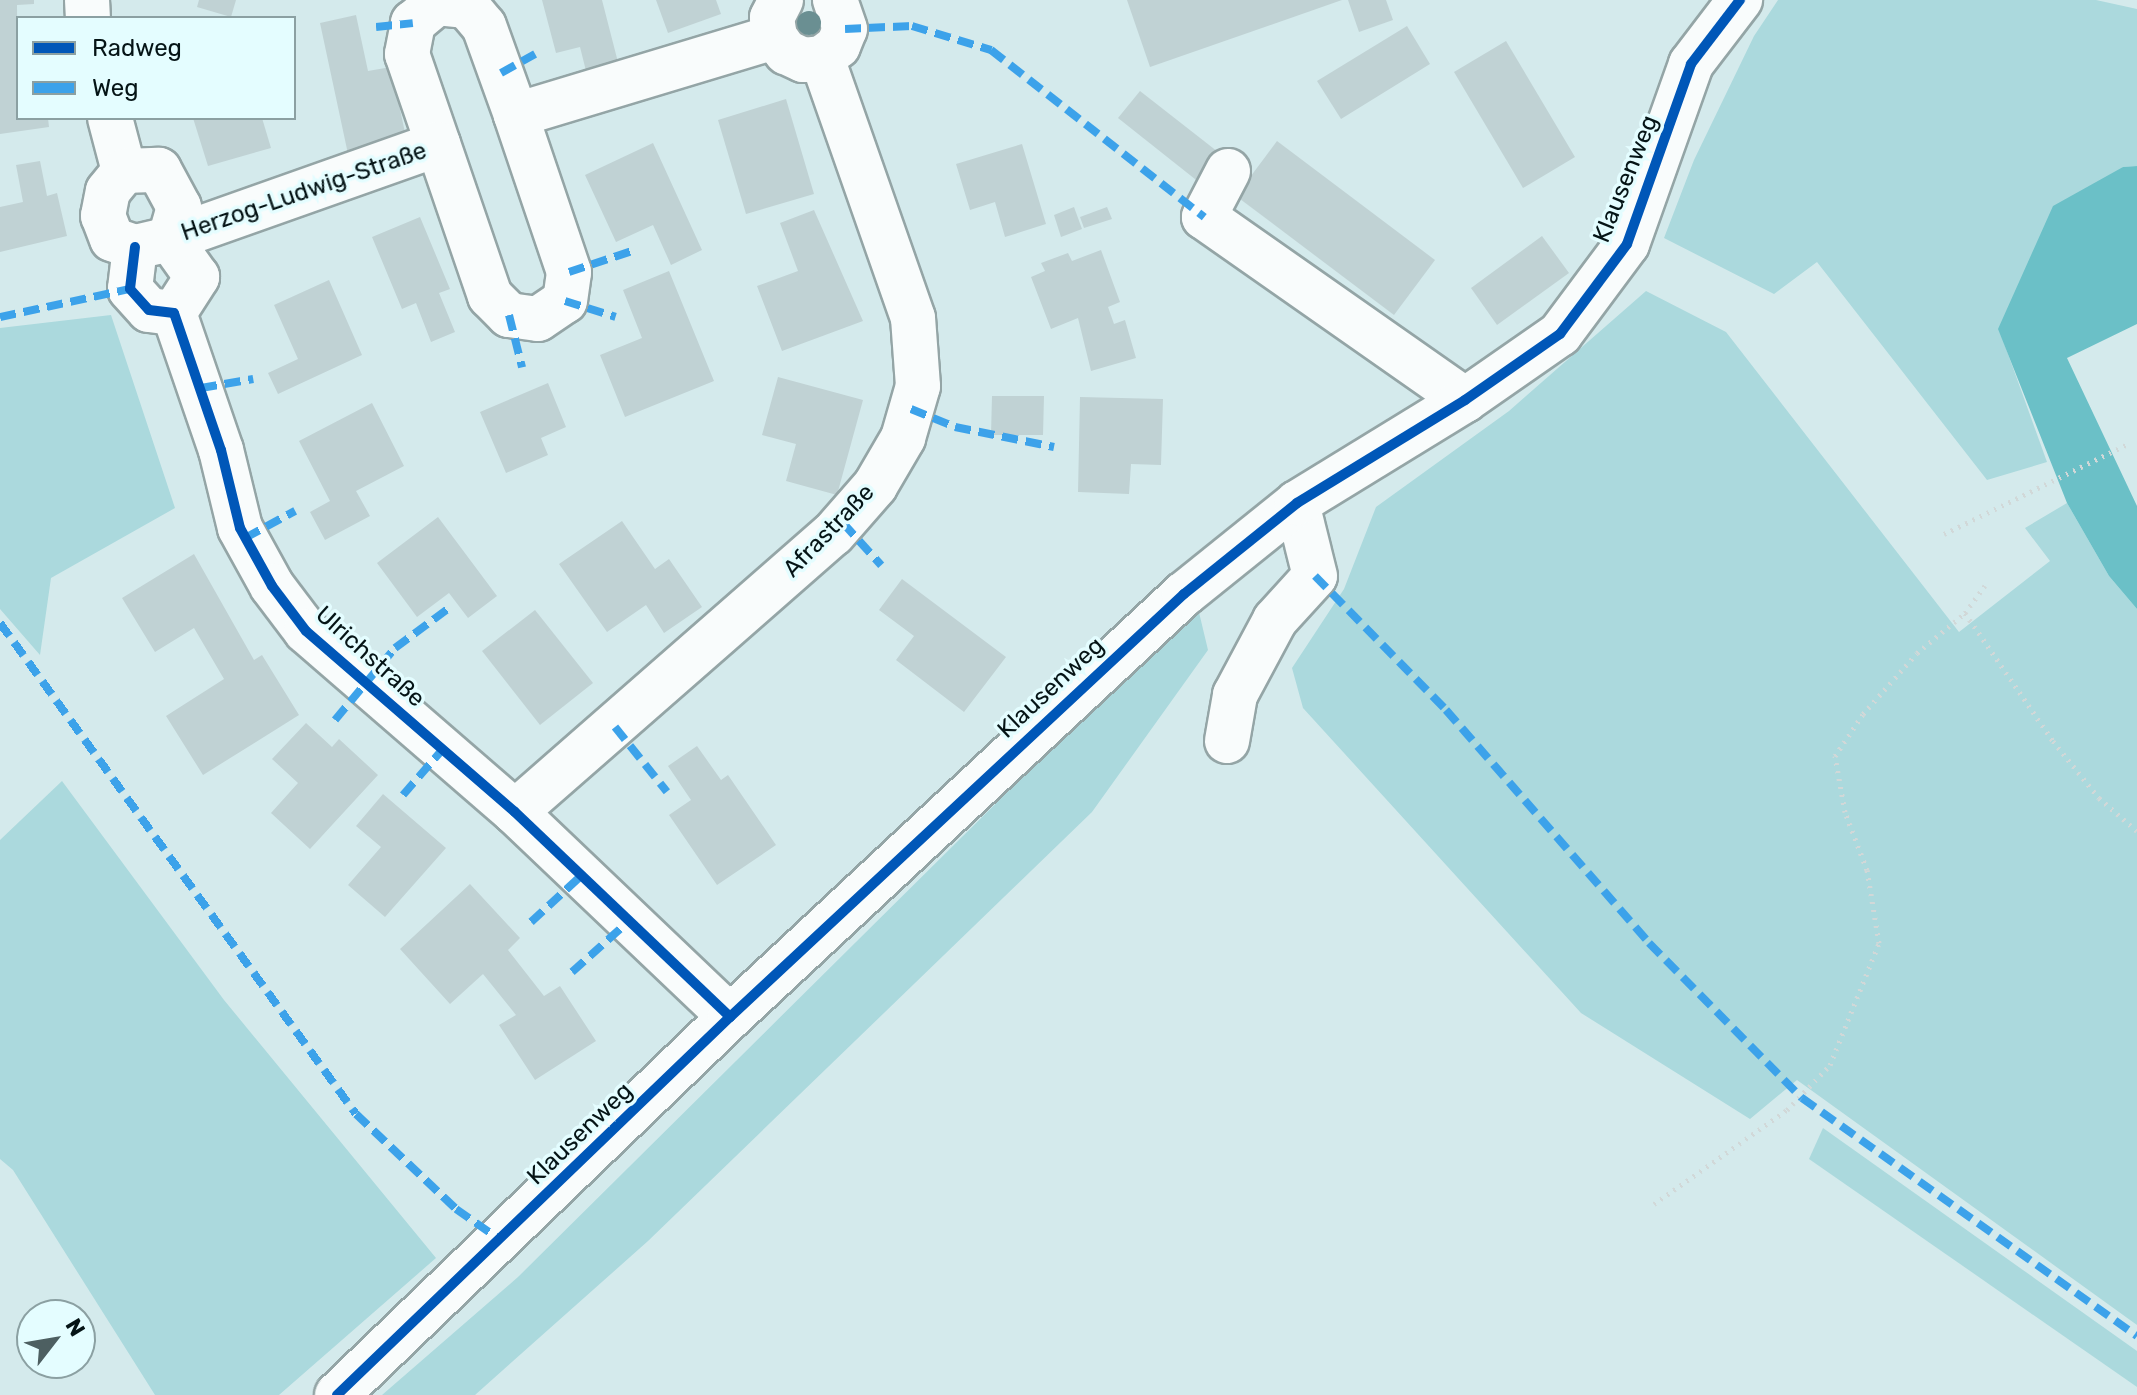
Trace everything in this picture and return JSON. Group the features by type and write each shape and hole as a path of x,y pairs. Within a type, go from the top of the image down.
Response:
{"street":[{"path":"516,115 778,18 786,52 803,60 822,58 838,46 845,29 835,0"},
{"name":"Klausenweg","path":"337,1395 1074,692 1297,503 1465,400 1560,334 1627,244 1691,64 1740,0"},
{"name":"Herzog-Ludwig-Straße","path":"437,3 467,6 484,26 516,115 569,272 565,301 538,319 509,315 490,296 407,54 413,23 437,3"},
{"name":"Afrastraße","path":"515,812 833,534 875,486 903,438 918,386 913,318 822,58"},
{"path":"111,120 124,171 108,191 103,216 112,239 153,243"},
{"name":"Herzog-Ludwig-Straße","path":"153,243 438,144"},
{"name":"Ulrichstraße","path":"124,171 159,170 179,207 153,243 130,289 149,310 174,313 221,450 240,528 272,586 306,631 515,812 730,1017"},
{"path":"1228,171 1204,217 1465,400"},
{"path":"1227,741 1235,695 1275,620 1315,576 1297,503"}],"path":[{"path":"1944,534 2126,445"},
{"path":"1654,1204 1794,1104 1830,1065 1879,943 1867,870 1845,812 1835,756 1863,714 1917,653 1965,613 1985,585"},
{"path":"1965,613 2062,752 2099,798 2137,831"}],"shaded area":[{"path":"1778,0 2096,0 2137,9 2137,166 2123,167 1999,329 2047,462 1987,480 1817,262 1774,294 1664,238 1694,160 1754,36"},
{"path":"1646,291 1726,332 1959,632 2050,561 2025,528 2067,503 2109,576 2137,609 2137,1325 1797,1080 1750,1119 1581,1013 1303,708 1292,668 1344,589 1376,507 1509,411"},
{"path":"111,315 175,508 51,578 40,655 0,609 0,328"},
{"path":"1197,604 1208,650 1092,812 648,1241 475,1395 382,1395 518,1277"},
{"path":"62,781 224,1000 436,1258 279,1395 155,1395 13,1170 0,1159 0,840"},
{"path":"1823,1128 2137,1351 2137,1387 1809,1159"}],"water":[{"path":"2137,166 2137,324 2067,358 2137,506 2137,609 2109,576 2067,503 1998,329 2053,206 2123,167"}],"building":[{"path":"0,0 34,0 34,4 17,5 16,120 48,120 49,127 0,134"},
{"path":"199,0 236,0 231,16 197,7"},
{"path":"542,0 602,0 620,70 588,79 580,47 556,53"},
{"path":"656,0 716,0 721,14 668,33"},
{"path":"1127,0 1342,0 1150,67"},
{"path":"1348,0 1386,0 1393,20 1359,32"},
{"path":"356,15 368,71 391,67 407,142 348,154 320,23"},
{"path":"1407,26 1430,64 1341,119 1317,81"},
{"path":"1506,41 1575,157 1523,188 1454,72"},
{"path":"1140,91 1227,159 1205,187 1118,118"},
{"path":"786,99 814,194 746,214 718,120"},
{"path":"194,120 263,120 271,148 208,166"},
{"path":"1277,141 1435,260 1394,315 1236,196"},
{"path":"653,143 702,250 671,265 653,225 616,242 585,175"},
{"path":"1022,144 1046,224 1005,237 995,202 970,210 956,164"},
{"path":"40,161 47,196 57,193 67,236 0,252 0,207 23,202 16,165"},
{"path":"1074,207 1082,229 1061,237 1054,215"},
{"path":"1107,207 1112,219 1084,228 1080,217"},
{"path":"814,210 863,321 782,351 757,286 798,271 780,223"},
{"path":"420,217 450,289 439,293 455,332 431,342 416,303 402,309 372,237"},
{"path":"1542,236 1569,273 1497,325 1471,288"},
{"path":"1101,250 1120,302 1108,307 1114,324 1125,320 1136,358 1091,371 1078,318 1051,329 1031,277 1045,271 1041,263 1068,253 1072,261"},
{"path":"669,271 714,381 625,417 600,355 642,338 623,290"},
{"path":"329,280 362,355 278,394 268,373 298,359 274,305"},
{"path":"778,377 863,400 837,495 786,481 796,444 762,435"},
{"path":"548,383 566,427 541,438 548,455 506,473 480,412"},
{"path":"992,396 1044,396 1043,435 991,435"},
{"path":"1080,397 1163,399 1161,465 1131,464 1129,494 1078,492"},
{"path":"372,403 404,466 356,491 370,516 325,540 310,512 330,501 299,441"},
{"path":"438,517 497,596 468,618 449,593 417,617 377,563"},
{"path":"622,521 655,569 669,559 702,607 664,633 646,605 607,632 559,564"},
{"path":"194,554 254,660 262,655 299,715 203,775 166,716 224,679 194,628 155,652 122,598"},
{"path":"902,579 1006,657 964,712 896,660 914,636 879,610"},
{"path":"535,610 593,683 540,725 482,651"},
{"path":"306,723 332,747 339,739 378,775 310,849 271,813 298,783 272,759"},
{"path":"697,746 721,780 728,775 776,845 717,885 669,815 691,800 668,766"},
{"path":"383,794 446,848 385,917 348,885 381,847 356,826"},
{"path":"470,884 520,938 508,950 544,996 560,986 596,1041 535,1080 499,1025 516,1015 483,974 450,1004 400,949"}],"marked path":[{"path":"376,27 413,23"},
{"path":"845,29 912,26 991,50 1204,217"},
{"path":"501,73 535,54"},
{"path":"569,272 632,251"},
{"path":"0,317 130,289"},
{"path":"565,301 616,317"},
{"path":"509,315 522,367"},
{"path":"201,388 253,379"},
{"path":"911,409 955,427 1054,447"},
{"path":"245,538 295,511"},
{"path":"843,523 881,565"},
{"path":"1315,576 1446,710 1649,943 1802,1098 2137,1336"},
{"path":"335,720 395,648 449,608"},
{"path":"0,623 356,1114 456,1209 499,1239"},
{"path":"615,727 667,792"},
{"path":"403,795 443,749"},
{"path":"531,922 582,875"},
{"path":"572,972 629,921"}],"cycle path":[{"path":"337,1395 730,1017 1184,594 1297,503 1465,400 1560,334 1627,244 1691,64 1740,0"},
{"path":"135,247 130,289 149,310 174,313 221,450 240,528 272,586 306,631 515,812 730,1017"}]}
